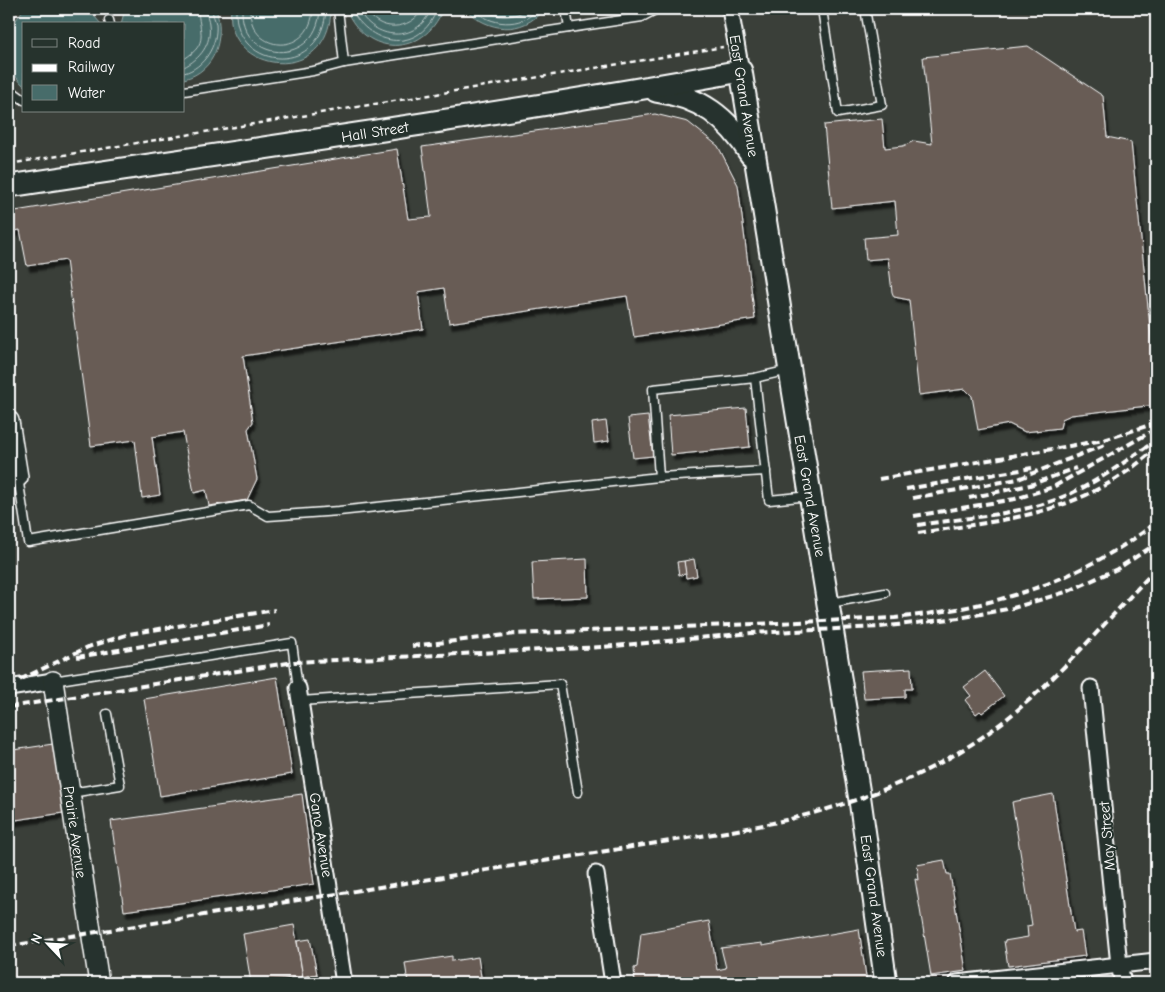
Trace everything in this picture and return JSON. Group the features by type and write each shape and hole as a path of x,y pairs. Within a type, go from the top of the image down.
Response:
{"main road":[{"name":"Hall Street","path":"9,186 298,144 644,89 741,71"},
{"name":"East Grand Avenue","path":"741,71 828,603 886,983"},
{"path":"644,89 688,97 704,105 731,127 754,159"}],"street":[{"name":"East Grand Avenue","path":"730,9 741,71"},
{"path":"9,421 11,446 18,477"},
{"path":"9,688 53,681"},
{"name":"Prairie Avenue","path":"53,681 99,983"},
{"name":"May Street","path":"1091,688 1122,983"},
{"name":"Gano Avenue","path":"299,694 344,983"},
{"path":"596,874 613,983"},
{"path":"957,983 1050,978 1119,965 1156,961"}],"lane":[{"path":"338,9 344,63"},
{"path":"566,9 569,28"},
{"path":"185,91 312,71 344,63 642,18 657,9"},
{"path":"822,9 838,112 882,106 866,9"},
{"path":"9,89 22,99"},
{"path":"659,477 653,389 755,378 789,370"},
{"path":"755,378 770,500 810,496"},
{"path":"18,477 28,542 249,505 268,516 339,511 659,477 766,471"},
{"path":"828,603 885,593"},
{"path":"53,681 292,643 299,694 560,684 578,792"},
{"path":"69,794 120,785 107,714"}],"path":[{"path":"9,164 716,48"}],"water":[{"path":"24,9 88,9 99,22 22,22 22,83 11,68 8,48 12,28"},
{"path":"125,9 216,9 219,20 218,41 211,61 204,69 185,79 185,22 122,22"},
{"path":"231,9 331,9 326,35 313,52 296,61 277,63 259,58 243,47 233,30"},
{"path":"346,9 443,9 434,25 422,36 409,43 394,45 380,43 367,36 355,25"},
{"path":"465,9 544,9 526,24 505,28 484,22 474,17"}],"building":[{"path":"1028,46 1103,96 1107,137 1131,142 1156,385 1156,405 1071,415 1062,419 1060,428 1025,432 1009,424 978,430 972,396 965,389 919,395 909,300 894,297 888,258 866,260 864,238 898,235 895,201 832,208 824,125 882,119 885,148 903,146 914,141 932,144 923,57"},
{"path":"655,114 688,122 718,146 738,185 755,319 634,337 627,296 449,323 444,288 418,292 423,329 243,356 253,422 248,429 257,479 247,500 209,506 206,490 194,493 183,432 152,437 160,495 142,498 135,440 91,446 66,260 27,266 20,230 9,232 9,212 397,149 408,219 431,217 422,147"},
{"path":"746,408 750,447 671,455 668,415"},
{"path":"648,416 653,456 633,458 628,418"},
{"path":"606,421 609,441 594,443 592,423"},
{"path":"587,559 588,597 534,599 532,562"},
{"path":"694,559 697,576 686,578 684,561"},
{"path":"684,561 686,574 679,575 677,562"},
{"path":"911,668 912,689 905,689 905,697 864,699 861,671"},
{"path":"985,671 1004,696 982,713 980,711 976,714 965,700 971,696 964,687"},
{"path":"277,677 292,774 160,796 144,699"},
{"path":"9,723 13,750 53,744 63,813 9,821"},
{"path":"302,794 314,884 124,911 111,821"},
{"path":"1053,794 1074,932 1081,931 1085,956 1008,966 1004,941 1028,937 1027,926 1032,925 1012,802"},
{"path":"944,860 947,874 950,874 966,971 931,976 915,879 919,880 917,865"},
{"path":"709,921 717,970 726,968 721,948 762,943 762,946 859,929 867,983 635,983 634,968 637,967 641,933"},
{"path":"294,925 303,977 251,983 243,934"},
{"path":"310,939 317,974 303,977 297,941"},
{"path":"452,956 452,961 478,957 482,983 408,983 405,963"},
{"path":"317,974 318,983 265,983 303,977"}],"railway":[{"path":"879,479 1104,440 1156,423"},
{"path":"914,516 1015,499 1053,487 1156,429"},
{"path":"918,525 1016,511 1054,500 1094,482 1154,442"},
{"path":"913,498 1018,479 1107,444"},
{"path":"918,533 1014,518 1073,501 1101,488 1129,470 1156,448"},
{"path":"906,489 1032,468"},
{"path":"969,498 1030,485 1076,468"},
{"path":"412,646 515,634 895,618 932,613 1000,599 1064,577 1095,562 1156,523"},
{"path":"9,707 294,662 603,647 752,633 880,627 959,618 1013,608 1069,591 1117,569 1156,544"},
{"path":"9,946 726,832 763,825 836,806 906,780 940,763 1004,721 1064,667 1156,569"},
{"path":"9,685 88,647 129,634 275,610"},
{"path":"77,657 269,625"}]}
